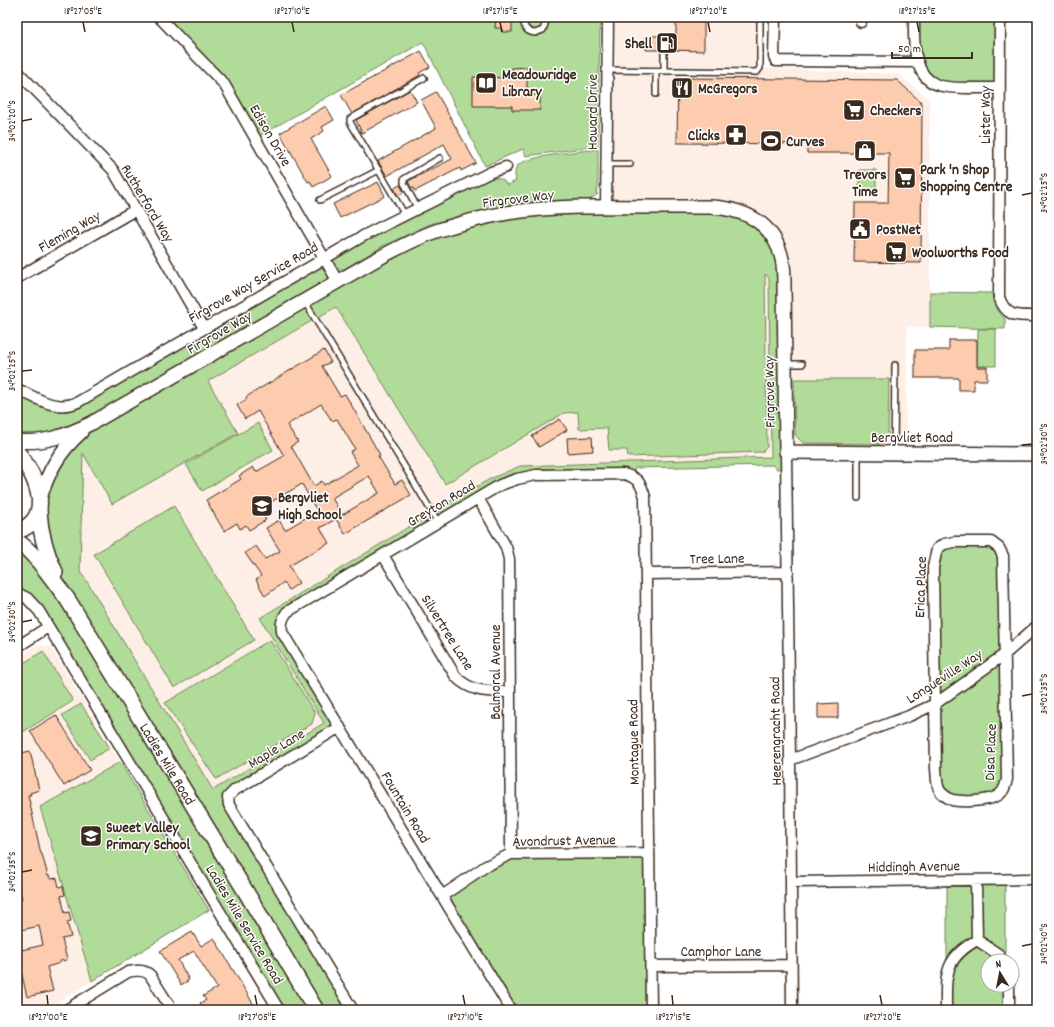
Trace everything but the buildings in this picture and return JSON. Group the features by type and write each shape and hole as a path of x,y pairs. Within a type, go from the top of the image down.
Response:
{"main road":[{"name":"Ladies Mile Road","path":"17,452 30,471 36,486 39,504 40,530 43,545 68,600"},
{"path":"17,531 26,528 31,523 39,504"},
{"name":"Ladies Mile Road","path":"17,541 39,561 68,600 316,1010"}],"street":[{"name":"Edison Drive","path":"159,17 224,84 338,282"},
{"name":"Howard Drive","path":"606,207 608,17"},
{"path":"775,17 774,58 776,61 917,62"},
{"path":"914,17 914,48 917,62 923,74 931,82 945,88 1000,88"},
{"name":"Lister Way","path":"1000,17 998,292 1004,309 1015,315 1037,316"},
{"name":"Rutherford Way","path":"17,71 113,170 204,328"},
{"name":"Firgrove Way Service Road","path":"17,389 54,406 69,406 78,402 324,257 404,215 491,172 506,167"},
{"name":"Firgrove Way","path":"17,441 39,441 53,439 64,436 92,423 401,246 438,231 506,213 548,209 606,207 722,208 738,211 759,223 774,239 782,260 784,284 786,452"},
{"name":"Fleming Way","path":"17,278 135,210"},
{"name":"Firgrove Way","path":"39,504 50,470 58,456 92,423"},
{"name":"Bergvliet Road","path":"786,452 1037,454"},
{"name":"Heerengracht Road","path":"786,452 792,882 792,1010"},
{"name":"Greyton Road","path":"283,618 287,612 478,498 517,479 536,475 624,474 634,477"},
{"name":"Montague Road","path":"634,477 642,485 645,497 651,1010"},
{"name":"Balmoral Avenue","path":"478,498 506,547 509,559 511,854"},
{"name":"Erica Place","path":"935,704 933,567 937,550 944,544 954,542 991,542 999,548 1003,556 1005,654"},
{"name":"Silvertree Lane","path":"383,555 456,677 463,684 472,689 482,691 510,692"},
{"name":"Tree Lane","path":"646,574 788,572"},
{"name":"Ladies Mile Service Road","path":"17,593 27,598 39,611 279,1010"},
{"name":"Fountain Road","path":"283,618 281,625 282,632 511,1010"},
{"name":"Longueville Way","path":"790,760 910,716 935,704 1005,654 1037,626"},
{"path":"17,647 48,627"},
{"name":"Disa Place","path":"935,704 936,770 937,784 940,790 951,799 960,800 986,799 1001,794 1007,779 1005,654"},
{"name":"Maple Lane","path":"340,728 235,790 228,797 229,805 353,1010"},
{"name":"Avondrust Avenue","path":"442,896 486,866 511,854 649,853"},
{"name":"Hiddingh Avenue","path":"792,882 1037,879"},
{"path":"976,880 977,940"},
{"path":"977,940 996,953"},
{"path":"946,1010 946,979 948,969 954,958 977,940"},
{"name":"Camphor Lane","path":"651,966 791,965"},
{"path":"66,1010 128,972 139,970 150,975 172,1010"},
{"path":"1009,993 1009,1010"}],"lane":[{"path":"525,17 523,23 524,27 535,33 543,30 546,22 544,17"},
{"path":"607,70 758,71 760,68 760,17"},
{"path":"664,50 664,71"},
{"path":"656,71 656,94"},
{"path":"404,215 350,124 350,120 424,78"},
{"path":"418,209 404,183 404,179 440,158"},
{"path":"607,164 630,164"},
{"path":"320,200 378,170"},
{"path":"305,301 438,522"},
{"path":"785,364 802,364"},
{"path":"894,453 895,365"},
{"path":"858,452 858,498"}],"shaded area":[{"path":"608,17 760,17 761,68 899,74 930,100 930,327 907,327 906,453 786,452 783,269 606,207"},
{"name":"Bergvliet High School","path":"713,228 769,278 772,457 520,466 490,479 454,499 260,618 324,724 213,791 80,570 83,453 419,259"},
{"name":"Sweet Valley Primary School","path":"37,645 51,647 209,910 45,1010 17,1010 17,657"}],"green space":[{"path":"159,17 600,17 598,146 526,156 523,149 485,166 423,42 256,138 229,92"},
{"path":"914,17 1000,17 1000,88 945,88 923,74"},
{"path":"598,149 598,188 596,193 598,194 589,200 547,201 503,206 453,218 430,224 383,246 344,269 340,269 335,266 334,261 336,258 360,244 489,179 500,179 507,185 516,181 516,168 522,162 530,159"},
{"path":"859,170 876,170 876,194 859,193"},
{"path":"738,211 777,245 786,468 777,469 772,465 635,468 633,477 517,479 287,612 281,625 340,727 228,797 353,1010 279,1010 48,627 17,593 17,541 46,554 40,504 74,439 17,441 17,389 61,406 324,257 338,281 401,246 506,213","holes":["765,274 769,278 771,457 520,466 490,479 454,499 260,618 324,723 213,790 80,570 83,453 112,504 238,433 208,381 336,307 445,484 564,413 578,412 579,429 607,428 609,450 627,450 628,457 762,452 767,447"]},
{"path":"930,292 992,293 996,308 1005,319 1005,329 930,327"},
{"path":"978,329 996,329 996,366 977,366"},
{"path":"794,379 889,379 888,435 881,444 803,443 795,435"},
{"path":"258,423 273,450 202,491 186,464"},
{"path":"174,506 254,640 174,688 94,554"},
{"path":"954,542 999,548 1006,740 1001,794 960,800 940,790 933,567 944,544"},
{"path":"270,640 315,713 312,724 216,779 165,703"},
{"path":"43,651 73,701 23,732 17,721 17,667"},
{"path":"81,704 110,748 90,760 62,715"},
{"path":"120,762 209,910 92,981 40,807"},
{"path":"649,853 651,1010 510,1010 442,896 499,859"},
{"path":"1005,879 1005,953 980,953 980,993 1009,993 1009,1010 946,1010 947,880"}],"place":[{"name":"Shell","path":"667,43"},
{"name":"Meadowridge Library","path":"486,83"},
{"name":"McGregors","path":"682,88"},
{"name":"Checkers","path":"854,110"},
{"name":"Clicks","path":"736,135"},
{"name":"Curves","path":"771,141"},
{"name":"Trevors Time","path":"865,151"},
{"name":"Park 'n Shop Shopping Centre","path":"905,178"},
{"name":"PostNet","path":"860,229"},
{"name":"Woolworths Food","path":"896,252"},
{"name":"Bergvliet High School","path":"262,506"},
{"name":"Sweet Valley Primary School","path":"91,836"}]}
